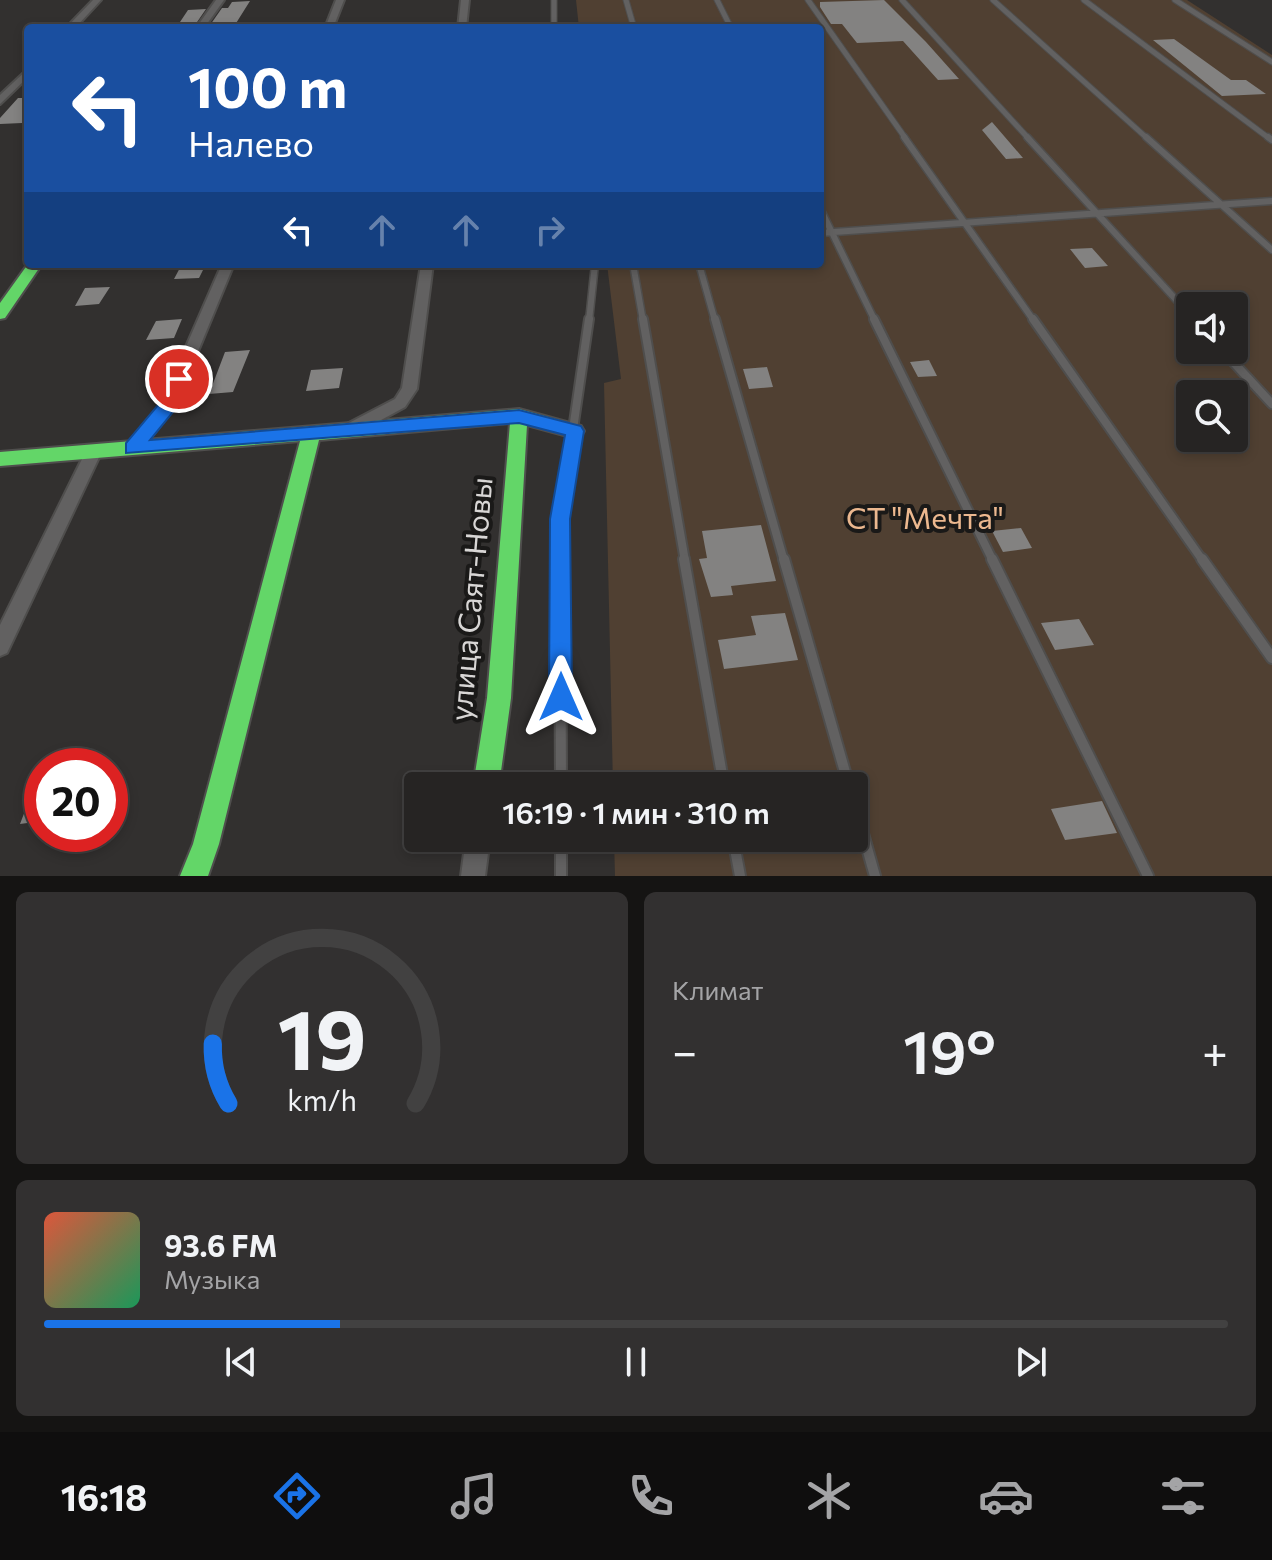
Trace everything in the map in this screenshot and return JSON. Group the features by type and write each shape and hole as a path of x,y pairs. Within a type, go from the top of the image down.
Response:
{"street":[{"path":"74,24 97,0"},
{"path":"203,24 220,0"},
{"path":"331,24 340,0"},
{"path":"462,24 465,0"},
{"path":"0,80 24,76"},
{"path":"0,101 24,78"},
{"path":"0,314 32,268"},
{"path":"133,448 167,407 226,268"},
{"path":"348,431 400,403 409,389 426,268"},
{"path":"0,459 519,416 575,431"},
{"name":"улица Саят-Новы","path":"488,772 499,698 519,416"},
{"path":"194,876 206,844 311,434"},
{"path":"0,646 94,451"},
{"path":"473,876 476,852"}],"lane":[{"path":"554,0 554,24"},
{"path":"626,0 633,24"},
{"path":"717,0 729,24"},
{"path":"808,0 1272,658"},
{"path":"902,0 1176,300"},
{"path":"993,0 1272,250"},
{"path":"1084,0 1272,140"},
{"path":"1175,0 1272,62"},
{"path":"824,233 1272,201"},
{"path":"824,216 1148,876"},
{"path":"561,772 560,519 575,431 595,268"},
{"path":"634,268 722,772"},
{"path":"700,268 845,772"},
{"path":"1235,364 1272,404"},
{"path":"868,851 875,876"},
{"path":"561,852 561,876"},
{"path":"736,852 740,876"}],"green space":[{"name":"СТ \"Мечта\"","path":"576,0 1187,0 1272,55 1272,876 615,876 614,852 868,852 868,772 613,772 604,383 621,379 607,268 824,268 824,24 579,24"}],"building":[{"path":"884,0 959,79 938,80 903,41 857,43 842,24 831,24 820,7 820,2"},
{"path":"250,1 236,24 211,24 222,8 228,8 232,2"},
{"path":"206,9 196,24 179,24 188,10"},
{"path":"1174,39 1231,80 1246,80 1266,94 1222,96 1153,40"},
{"path":"18,98 24,98 22,123 0,124 0,118"},
{"path":"992,122 1023,158 1006,159 982,130"},
{"path":"1092,248 1108,266 1085,268 1070,249"},
{"path":"180,268 204,268 199,278 174,279"},
{"path":"110,287 99,304 75,306 85,288"},
{"path":"182,319 174,338 146,340 156,321"},
{"path":"250,350 233,392 209,394 225,352"},
{"path":"929,360 937,376 918,377 910,362"},
{"path":"767,367 773,387 749,389 743,369"},
{"path":"343,368 339,388 306,391 311,370"},
{"path":"761,525 776,581 731,586 733,595 711,597 699,559 707,558 702,531"},
{"path":"1021,528 1032,548 1003,552 992,531"},
{"path":"785,613 798,660 724,669 718,640 756,635 751,616"},
{"path":"1079,619 1094,645 1055,650 1041,623"},
{"path":"1102,801 1117,833 1065,840 1051,809"}],"traffic: fast":[{"path":"0,314 32,268"},
{"path":"0,459 519,416 575,431"},
{"path":"488,772 499,698 519,416"},
{"path":"194,876 206,844 311,434"}],"route":[{"path":"179,379 167,407 133,448 519,416 575,431 560,519 561,697"}]}
